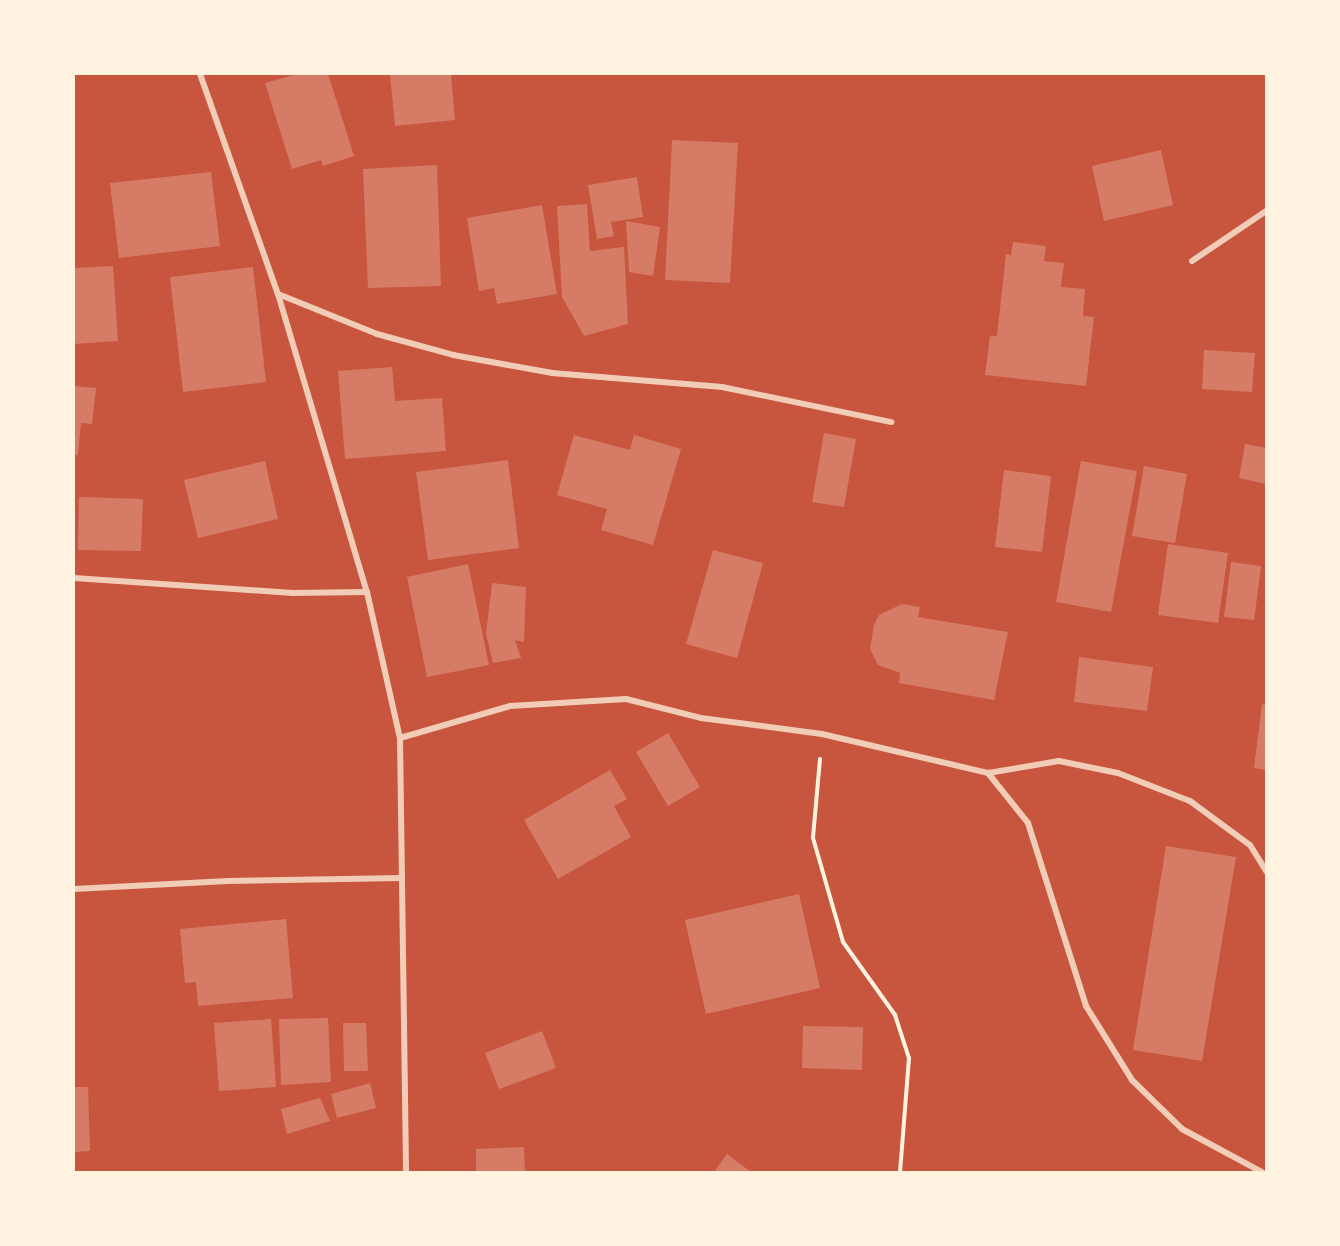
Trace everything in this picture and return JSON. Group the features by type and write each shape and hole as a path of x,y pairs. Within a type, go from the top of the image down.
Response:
{"street":[{"path":"200,74 278,294 367,592 400,738 406,1173"},
{"path":"1192,261 1266,211"},
{"path":"278,294 377,334 453,355 552,373 722,387 891,422"},
{"path":"74,578 292,593 367,592"},
{"path":"400,738 510,706 626,699 701,718 822,734 988,773 1059,761 1118,773 1190,801 1250,845 1266,871"},
{"path":"988,773 1028,823 1086,1006 1132,1080 1182,1129 1262,1173"},
{"path":"74,890 228,881 402,878"}],"path":[{"path":"822,734 813,838 843,942 895,1015 909,1058 900,1173"}],"building":[{"path":"297,74 328,74 354,156 323,166 321,160 292,169 265,83"},
{"path":"390,74 451,74 455,120 395,126"},
{"path":"672,140 738,143 730,283 665,280"},
{"path":"1161,150 1173,205 1104,221 1092,166"},
{"path":"437,165 441,286 368,288 363,169"},
{"path":"211,172 220,246 119,258 110,183"},
{"path":"637,177 643,217 611,222 614,236 597,239 588,185"},
{"path":"587,204 590,251 624,247 628,324 584,336 562,297 557,206"},
{"path":"542,205 557,294 497,304 494,288 479,291 467,218"},
{"path":"626,221 660,227 653,276 629,272"},
{"path":"1013,242 1046,246 1044,261 1064,263 1061,287 1085,289 1083,316 1094,317 1086,386 985,375 990,336 997,336 1006,254 1011,255"},
{"path":"113,266 118,341 74,344 74,268"},
{"path":"253,267 266,382 183,392 170,277"},
{"path":"1204,350 1255,353 1252,392 1202,389"},
{"path":"392,367 395,401 442,398 446,451 345,459 338,371"},
{"path":"74,386 96,388 92,424 81,423 78,455 74,454"},
{"path":"824,433 856,439 844,507 812,502"},
{"path":"574,435 630,450 634,435 681,449 653,545 601,530 607,509 557,495"},
{"path":"1245,444 1266,448 1266,484 1239,478"},
{"path":"508,460 519,548 428,560 416,472"},
{"path":"265,461 278,519 198,538 184,480"},
{"path":"1081,461 1137,471 1111,612 1056,602"},
{"path":"1144,466 1187,474 1175,543 1132,536"},
{"path":"1004,470 1051,476 1042,552 995,547"},
{"path":"79,497 143,499 141,551 78,550"},
{"path":"1168,544 1228,553 1218,623 1158,615"},
{"path":"713,550 763,563 737,658 686,644"},
{"path":"1231,562 1261,566 1254,620 1224,617"},
{"path":"468,564 489,665 427,677 407,577"},
{"path":"492,583 526,587 524,642 515,640 521,658 493,663 486,634"},
{"path":"902,604 920,607 918,617 1008,632 994,700 899,683 900,673 878,665 870,649 874,625 879,615"},
{"path":"1079,657 1153,667 1147,711 1074,702"},
{"path":"1262,704 1266,705 1266,770 1254,768"},
{"path":"668,733 700,787 668,806 636,752"},
{"path":"610,770 627,799 614,806 631,837 558,879 524,820"},
{"path":"1166,846 1236,857 1202,1061 1133,1050"},
{"path":"799,894 820,988 706,1014 685,920"},
{"path":"286,919 293,998 198,1006 196,982 185,983 180,929"},
{"path":"328,1018 331,1082 281,1085 279,1019"},
{"path":"271,1019 276,1087 219,1091 214,1023"},
{"path":"343,1023 366,1023 368,1071 344,1071"},
{"path":"803,1026 863,1027 862,1070 802,1068"},
{"path":"542,1031 556,1068 499,1089 485,1053"},
{"path":"370,1083 376,1108 337,1118 331,1094"},
{"path":"74,1087 88,1087 90,1151 74,1152"},
{"path":"320,1098 330,1121 287,1134 281,1109"},
{"path":"524,1147 525,1172 476,1172 476,1149"},
{"path":"727,1154 751,1172 714,1172"}]}
